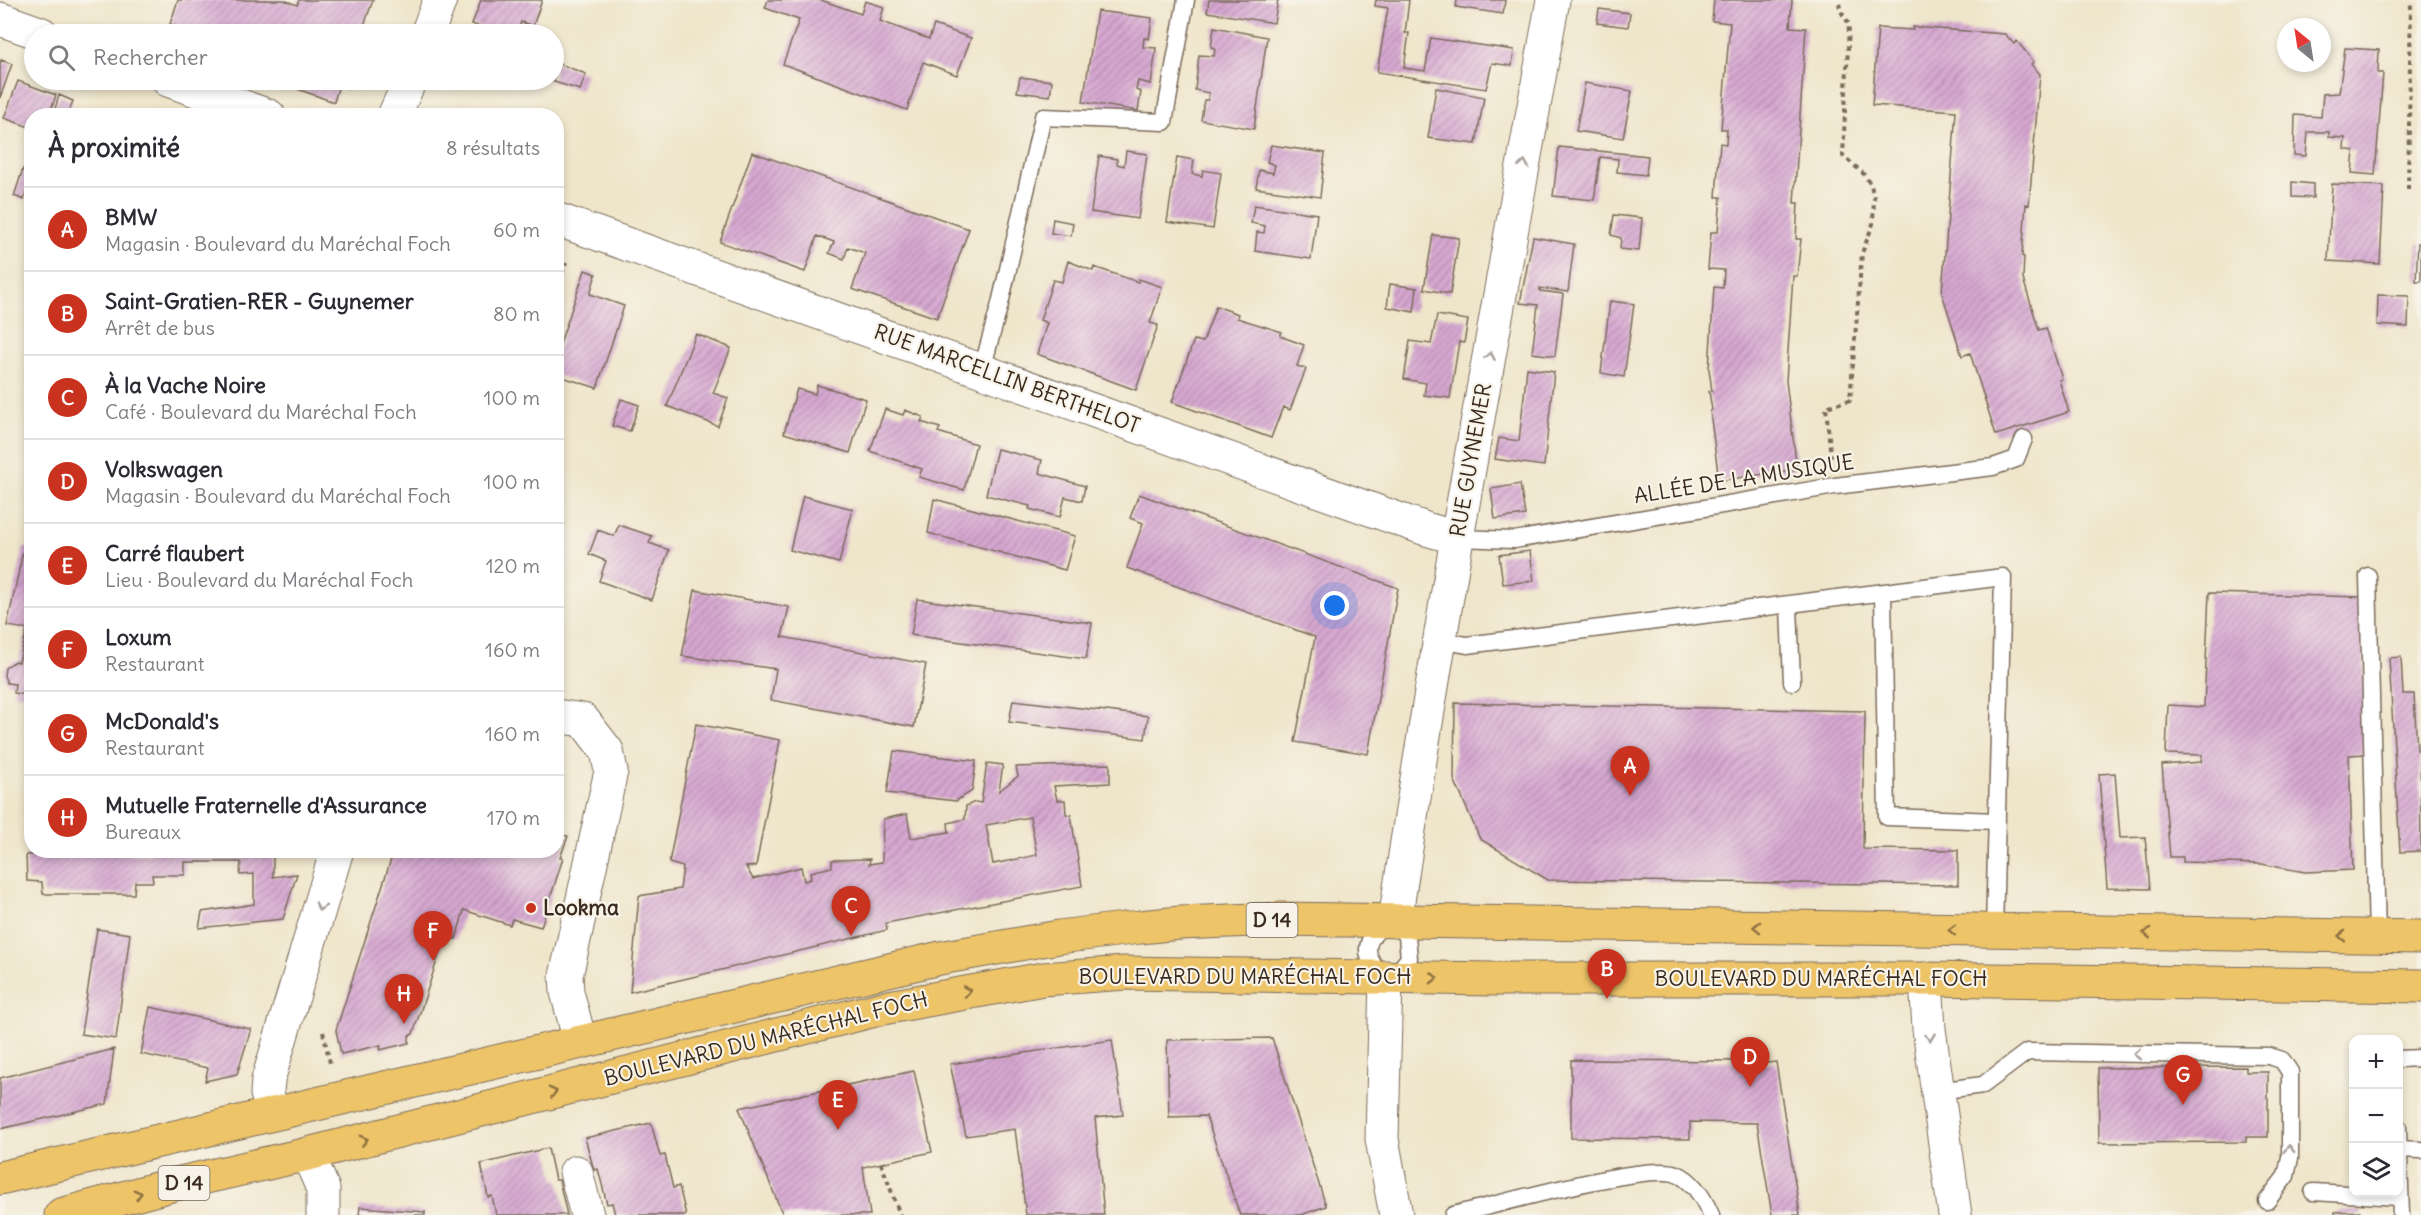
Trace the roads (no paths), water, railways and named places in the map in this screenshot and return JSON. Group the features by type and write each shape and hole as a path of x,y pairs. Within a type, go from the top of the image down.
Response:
{"main road":[{"name":"BOULEVARD DU MARÉCHAL FOCH","path":"0,1178 272,1112 940,958 1059,937 1200,922 1281,919 2421,937"},
{"name":"BOULEVARD DU MARÉCHAL FOCH","path":"61,1215 171,1185 308,1154 883,1008 993,986 1043,979 1125,973 1386,977 1926,979 2421,986"},
{"name":"BOULEVARD DU MARÉCHAL FOCH","path":"0,1185 147,1143"}],"street":[{"path":"431,24 440,0"},
{"name":"RUE GUYNEMER","path":"1395,921 1408,829 1457,538 1553,0"},
{"path":"0,19 24,28"},
{"path":"196,90 246,108"},
{"path":"398,108 406,90"},
{"name":"RUE MARCELLIN BERTHELOT","path":"564,222 1426,529 1457,538"},
{"path":"564,717 583,720 607,752 611,771 566,976 567,992 580,1041"},
{"path":"272,1112 267,1093 267,1080 335,858"},
{"path":"1386,977 1382,1139 1396,1215"},
{"path":"1926,979 1929,1029 1955,1215"},
{"path":"308,1154 323,1189 322,1215"},
{"path":"576,1172 587,1215"}],"lane":[{"path":"982,369 1000,304 1043,117 1164,122 1186,0"},
{"name":"ALLÉE DE LA MUSIQUE","path":"1457,538 1514,540 1835,486 1994,467 2016,459 2024,439"},
{"path":"2368,576 2377,937"},
{"path":"1440,640 1467,645 1789,606 2003,577 1994,931"},
{"path":"1883,593 1887,817 1997,822"},
{"path":"1789,606 1792,682"},
{"path":"1395,921 1407,936 1409,958 1397,973 1386,977 1372,965 1369,958 1369,944 1375,931 1395,921"},
{"path":"1937,1091 1983,1085 2027,1052 2269,1056 2282,1060 2290,1072 2290,1158 2286,1176 2267,1201"},
{"path":"2403,1059 2421,1058"},
{"path":"2403,1149 2421,1150"},
{"path":"1453,1215 1638,1172 1676,1174 1693,1185 1711,1215"},
{"path":"2313,1192 2349,1194"},
{"path":"2399,1197 2400,1215"}],"place":[{"name":"BMW","path":"1630,796"},
{"name":"Lookma","path":"531,908"},
{"name":"À la Vache Noire","path":"851,936"},
{"name":"Loxum","path":"433,961"},
{"name":"Saint-Gratien-RER - Guynemer","path":"1607,999"},
{"name":"Mutuelle Fraternelle d'Assurance","path":"404,1024"},
{"name":"Volkswagen","path":"1750,1087"},
{"name":"McDonald's","path":"2183,1105"},
{"name":"Carré flaubert","path":"838,1130"}]}
